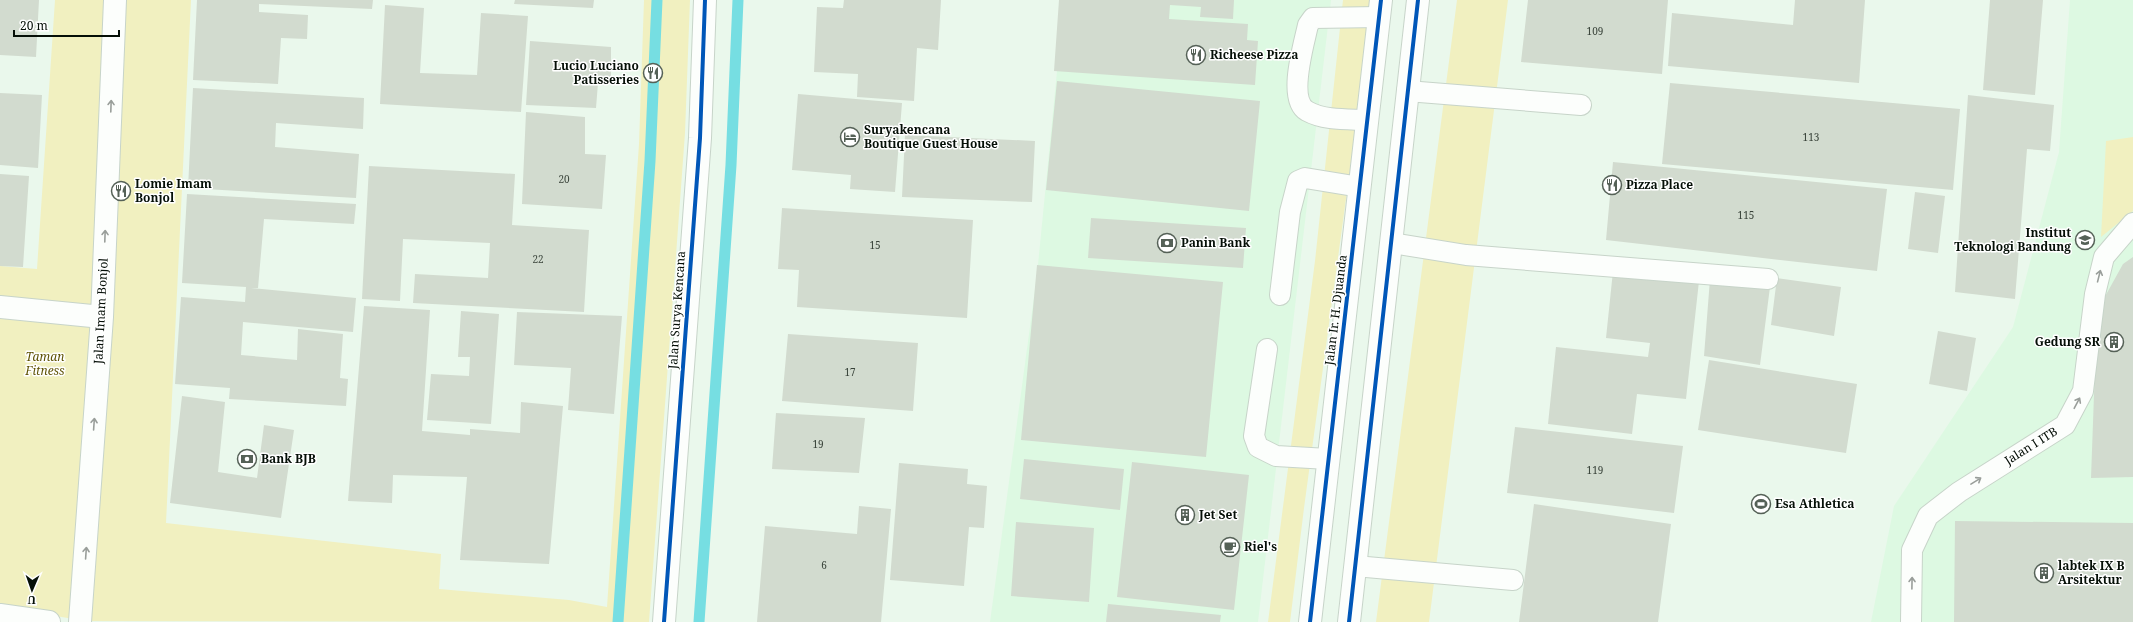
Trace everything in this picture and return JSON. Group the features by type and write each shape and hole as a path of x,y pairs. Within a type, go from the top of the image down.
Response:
{"street":[{"name":"Jalan Imam Bonjol","path":"80,622 102,317 115,0"},
{"name":"Jalan Surya Kencana","path":"664,622 700,138 705,0"},
{"path":"1349,622 1418,0"},
{"name":"Jalan Ir. H. Djuanda","path":"1310,622 1380,8"},
{"path":"0,307 102,317"},
{"path":"0,615 49,622"}],"lane":[{"path":"1368,120 1323,117 1306,110 1298,98 1296,85 1308,25 1313,18 1380,8"},
{"path":"1407,91 1581,105"},
{"path":"1280,295 1290,212 1298,181 1305,178 1360,187"},
{"name":"Jalan I ITB","path":"1911,622 1912,550 1928,516 1959,492 2065,425 2084,391 2095,294 2104,256 2133,223"},
{"path":"1392,243 1466,255 1768,279"},
{"path":"1267,349 1254,436 1258,447 1276,456 1328,459"},
{"path":"1355,566 1513,580"}],"shaded area":[{"path":"1064,0 1331,0 1258,622 990,622 1037,275"},
{"name":"Institut Teknologi Bandung","path":"2070,0 2133,0 2133,622 1871,622 1894,506 2013,327 2059,152"}],"green space":[{"path":"55,0 111,0 97,305 0,297 0,266 37,269"},
{"path":"116,0 191,0 166,523 441,554 439,589 569,600 607,607 639,144 644,0 690,0 685,133 649,622 85,621"},
{"path":"1343,0 1373,0 1304,508 1290,622 1268,622 1315,261"},
{"path":"1457,0 1508,0 1429,622 1376,622"},
{"path":"2133,137 2133,211 2101,237 2106,141"},
{"name":"Taman Fitness","path":"0,315 92,323 74,619 0,607"}],"building":[{"path":"0,0 39,0 36,57 0,55"},
{"path":"197,0 373,0 372,9 259,4 259,12 308,15 307,39 281,38 278,84 193,80"},
{"path":"515,0 594,0 593,8 514,4"},
{"path":"844,0 941,0 938,50 917,48 914,101 857,97 858,74 814,72 817,7 843,8"},
{"path":"1059,0 1234,0 1233,19 1200,17 1201,7 1170,5 1169,19 1248,24 1247,40 1258,41 1255,85 1054,71"},
{"path":"1528,0 1668,0 1662,74 1521,62"},
{"path":"1795,0 1865,0 1859,83 1668,66 1672,13 1793,25"},
{"path":"1990,0 2043,0 2035,95 1983,90"},
{"path":"385,5 424,8 420,73 477,75 481,13 528,16 521,112 380,104"},
{"path":"530,41 611,47 611,83 598,83 596,108 526,105"},
{"path":"1057,81 1260,101 1249,211 1046,190"},
{"path":"1670,83 1960,109 1953,190 1662,164"},
{"path":"193,88 364,98 363,129 276,123 275,147 359,154 356,198 188,188"},
{"path":"0,93 42,95 38,168 0,165"},
{"path":"798,94 902,103 895,192 850,189 851,175 792,170"},
{"path":"1968,95 2054,105 2050,151 2027,149 2015,299 1955,292"},
{"path":"526,112 585,117 585,154 606,155 602,209 522,204"},
{"path":"905,135 1035,141 1032,202 902,197"},
{"path":"1613,162 1887,189 1877,271 1606,240"},
{"path":"369,166 515,174 512,225 589,230 584,312 413,303 415,274 488,278 490,243 403,239 400,301 362,299"},
{"path":"0,174 29,176 23,267 0,266"},
{"path":"1915,192 1945,196 1938,253 1908,249"},
{"path":"187,194 356,204 354,224 264,219 258,288 251,288 356,298 353,332 243,322 241,355 297,360 298,329 343,334 340,378 348,379 346,406 229,399 230,388 175,384 181,297 245,302 246,287 182,283"},
{"path":"782,208 973,220 967,318 797,307 799,270 778,269"},
{"name":"Panin Bank","path":"1091,218 1246,228 1243,268 1088,258"},
{"name":"Gedung SR","path":"2133,257 2133,477 2091,478 2097,311 2123,264"},
{"path":"1037,265 1223,282 1206,457 1021,440"},
{"path":"1613,271 1699,281 1686,399 1637,394 1632,434 1548,424 1556,347 1648,357 1650,343 1606,338"},
{"path":"1777,278 1841,287 1834,336 1771,325"},
{"path":"1710,279 1770,287 1760,365 1704,356"},
{"path":"364,306 430,310 422,431 470,435 470,429 520,433 521,402 563,406 549,564 460,560 467,477 393,475 392,503 348,501"},
{"path":"461,311 499,314 491,424 427,420 431,374 469,376 470,357 458,357"},
{"path":"517,312 622,316 614,414 568,410 571,368 514,365"},
{"path":"1938,331 1976,338 1967,391 1929,384"},
{"path":"788,334 918,343 913,411 782,401"},
{"path":"1709,360 1857,384 1846,453 1698,430"},
{"path":"182,396 225,402 218,472 257,478 264,425 294,430 281,518 170,503"},
{"path":"776,413 865,418 859,473 772,469"},
{"path":"1515,427 1683,446 1674,513 1507,493"},
{"path":"1024,459 1124,469 1120,510 1020,499"},
{"name":"Jet Set","path":"1132,462 1249,475 1234,610 1117,597"},
{"path":"899,463 968,469 967,484 987,486 984,528 969,527 964,586 890,580"},
{"path":"1534,504 1671,524 1658,622 1519,622"},
{"path":"859,506 891,509 881,622 757,622 765,526 857,534"},
{"name":"labtek IX B Arsitektur","path":"1955,521 2133,523 2133,622 1954,622"},
{"path":"1016,522 1094,528 1089,602 1011,596"},
{"path":"1108,604 1221,615 1220,622 1106,622"}],"waterway":[{"path":"618,622 650,161 657,0"},
{"path":"699,622 731,165 738,0"}],"cycle path":[{"path":"664,622 700,138 705,0"},
{"path":"1310,622 1381,0"},
{"path":"1349,622 1418,0"}],"place":[{"name":"Richeese Pizza","path":"1196,55"},
{"name":"Lucio Luciano Patisseries","path":"653,73"},
{"name":"Suryakencana Boutique Guest House","path":"850,137"},
{"name":"Pizza Place","path":"1612,185"},
{"name":"Lomie Imam Bonjol","path":"121,191"},
{"name":"Institut Teknologi Bandung","path":"2085,240"},
{"name":"Panin Bank","path":"1167,243"},
{"name":"Gedung SR","path":"2114,342"},
{"name":"Bank BJB","path":"247,459"},
{"name":"Esa Athletica","path":"1761,504"},
{"name":"Jet Set","path":"1185,515"},
{"name":"Riel's","path":"1230,547"},
{"name":"labtek IX B Arsitektur","path":"2044,573"}]}
